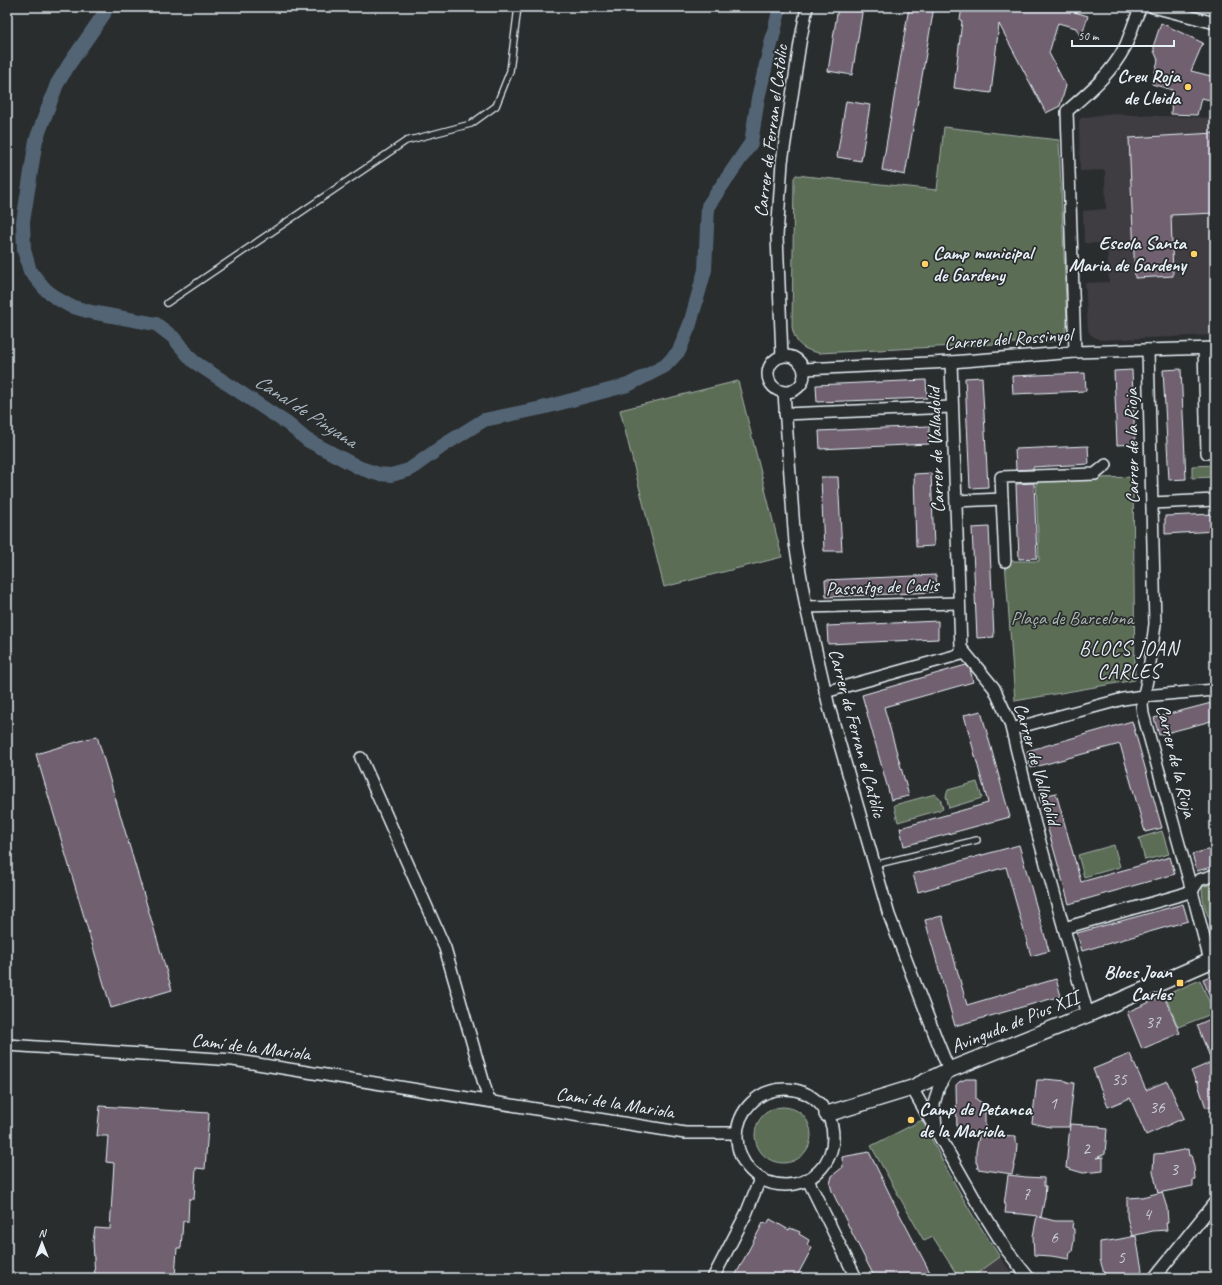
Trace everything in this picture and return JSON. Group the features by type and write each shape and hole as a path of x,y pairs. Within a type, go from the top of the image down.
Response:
{"street":[{"name":"Carrer de Ferran el Catòlic","path":"782,356 777,236 782,162 806,7"},
{"path":"1075,352 1067,111 1094,88 1114,65 1125,46 1135,18 1141,7"},
{"path":"1152,7 1215,23"},
{"path":"1207,453 1210,349"},
{"name":"Carrer del Rossinyol","path":"804,369 951,362 1075,352 1210,349"},
{"name":"Carrer de la Rioja","path":"1148,350 1155,624 1149,670 1142,705 1143,714 1212,960"},
{"path":"782,356 794,357 804,369 803,382 800,387 784,393 773,388 768,378 769,367 772,362 782,356"},
{"name":"Carrer de Valladolid","path":"951,362 961,648 994,688 1012,729 1088,1015"},
{"name":"Carrer de Ferran el Catòlic","path":"784,393 795,543 806,608 825,692 889,915 936,1038 950,1070"},
{"path":"785,414 952,407"},
{"path":"1005,561 1001,478 1095,474 1106,465"},
{"path":"956,501 1002,499"},
{"path":"1152,503 1215,500"},
{"name":"Passatge de Cadis","path":"806,608 959,603"},
{"path":"825,692 965,652"},
{"path":"1012,729 1123,699 1215,690"},
{"path":"361,758 445,948 489,1101"},
{"path":"1064,928 1192,891 1199,880 1215,875"},
{"name":"Avinguda de Pius XII","path":"827,1114 912,1088 950,1070 1088,1015 1212,960"},
{"name":"Camí de la Mariola","path":"7,1045 233,1060 685,1133 737,1133"},
{"path":"936,1130 934,1104 939,1086 950,1070"},
{"path":"912,1088 976,1201 1005,1248 1029,1278"},
{"path":"775,1090 790,1090 804,1094 817,1102 827,1114 833,1138 831,1151 826,1162 818,1172 808,1180 792,1185 776,1185 760,1179 742,1160 737,1146 737,1133 740,1118 748,1106 760,1096 775,1090"},
{"path":"713,1278 746,1214 760,1179"},
{"path":"808,1180 856,1278"},
{"path":"1154,1278 1214,1205"}],"lane":[{"path":"167,303 406,141 471,124 496,106 510,70 518,7"},
{"path":"874,866 977,840"}],"shaded area":[{"path":"1105,114 1215,118 1215,335 1100,340 1091,335 1089,332 1085,283 1109,282 1107,243 1084,243 1083,211 1106,209 1105,170 1080,171 1079,121 1081,118"},
{"path":"1000,1257 1015,1278 971,1278"}],"green space":[{"path":"944,127 1059,140 1067,324 1065,333 1055,341 819,353 804,348 798,342 792,327 794,178 796,175 937,190"},
{"path":"738,381 782,557 664,587 620,410"},
{"path":"1215,465 1215,477 1192,478 1192,466"},
{"name":"Plaça de Barcelona","path":"1133,477 1135,680 1015,701 1005,561 1039,561 1036,480"},
{"path":"977,782 982,798 949,808 946,796 948,790"},
{"path":"935,794 940,798 943,809 898,822 894,805"},
{"path":"1162,831 1169,854 1145,860 1139,838"},
{"path":"1114,845 1120,867 1084,877 1078,855"},
{"path":"1215,883 1215,927 1205,908 1202,887"},
{"path":"1200,980 1214,1013 1178,1027 1165,995"},
{"path":"777,1107 789,1107 799,1111 807,1119 811,1129 811,1141 807,1151 799,1159 789,1163 777,1163 767,1159 759,1151 755,1141 755,1129 759,1119 767,1111"},
{"path":"922,1120 946,1168 972,1214 1000,1257 971,1278 959,1278 933,1237 924,1241 871,1146"}],"building":[{"path":"838,7 863,7 852,75 828,71"},
{"path":"909,7 934,7 905,175 882,170"},
{"path":"962,7 1058,7 1088,16 1081,38 1076,28 1058,23 1049,53 1066,86 1060,106 1046,113 999,24 991,93 954,88 962,21 960,20"},
{"path":"1161,23 1203,43 1191,71 1215,77 1215,101 1201,98 1197,115 1171,114 1172,90 1152,84 1158,60 1154,51 1154,44"},
{"path":"846,101 870,105 861,161 837,157"},
{"path":"1215,133 1215,213 1171,215 1173,276 1135,278 1129,138"},
{"path":"1181,369 1186,479 1169,480 1163,370"},
{"path":"1132,370 1135,444 1117,445 1114,371"},
{"path":"1085,373 1086,391 1013,394 1012,376"},
{"path":"982,377 988,487 970,488 965,378"},
{"path":"926,380 927,398 817,402 816,385"},
{"path":"929,426 929,444 820,449 819,431"},
{"path":"1088,446 1089,464 1033,467 1033,469 1016,470 1015,449"},
{"path":"931,473 934,546 916,547 914,474"},
{"path":"821,477 838,477 842,551 824,551"},
{"path":"1034,483 1037,558 1019,559 1016,484"},
{"path":"1215,514 1215,531 1165,534 1165,516"},
{"path":"989,527 994,637 977,638 972,528"},
{"path":"936,575 937,592 826,597 825,580"},
{"path":"938,621 938,639 828,644 827,626"},
{"path":"966,665 970,669 973,682 884,707 909,796 891,800 862,695"},
{"path":"1215,702 1215,720 1159,735 1154,718"},
{"path":"981,711 1010,817 904,846 900,828 988,803 964,715"},
{"path":"1132,721 1162,828 1145,832 1120,744 1031,768 1027,751"},
{"path":"97,736 172,990 111,1008 36,754"},
{"path":"1056,793 1081,882 1170,857 1175,874 1069,904 1039,797"},
{"path":"1019,845 1049,951 1031,956 1006,867 918,892 913,874"},
{"path":"1215,848 1215,866 1197,871 1192,854"},
{"path":"1183,904 1188,921 1082,951 1077,933"},
{"path":"942,916 967,1005 1056,979 1061,996 955,1026 925,920"},
{"path":"1215,974 1215,1007 1214,1007 1203,979"},
{"path":"1164,996 1180,1033 1142,1049 1127,1012"},
{"path":"1215,1017 1215,1104 1206,1108 1197,1081 1196,1082 1191,1071 1212,1062 1197,1025"},
{"path":"1130,1054 1146,1090 1167,1081 1184,1118 1146,1135 1130,1098 1108,1107 1093,1069"},
{"path":"966,1079 976,1079 976,1099 997,1113 985,1113 985,1132 981,1132 996,1135 1016,1136 1016,1158 1012,1174 978,1169 976,1163 976,1151 980,1132 957,1133 956,1085"},
{"path":"1044,1079 1074,1083 1069,1127 1050,1127 1032,1123 1037,1080"},
{"path":"100,1106 209,1113 205,1169 196,1168 194,1199 189,1199 188,1222 183,1221 181,1248 177,1248 175,1278 95,1278 93,1241 95,1228 110,1229 114,1163 106,1162 108,1136 97,1136"},
{"path":"1070,1124 1100,1126 1100,1128 1107,1129 1105,1154 1096,1158 1103,1157 1103,1171 1083,1173 1066,1168"},
{"path":"1188,1149 1189,1156 1191,1155 1194,1167 1195,1179 1193,1179 1193,1186 1158,1193 1153,1171 1154,1154"},
{"path":"869,1152 933,1278 875,1278 852,1233 830,1184 832,1176 843,1167 842,1157"},
{"path":"1008,1175 1044,1178 1044,1186 1046,1186 1045,1197 1041,1217 1039,1217 1055,1221 1073,1221 1072,1228 1074,1229 1074,1240 1069,1259 1034,1255 1033,1236 1037,1216 1005,1213 1006,1205 1004,1205"},
{"path":"1162,1192 1167,1208 1167,1230 1153,1231 1132,1236 1127,1217 1127,1198 1142,1197"},
{"path":"770,1219 789,1230 790,1228 800,1232 799,1234 809,1240 807,1245 812,1248 796,1278 734,1278 763,1223 767,1224"},
{"path":"1136,1236 1142,1270 1140,1274 1107,1278 1100,1260 1100,1242"}],"waterway":[{"name":"Canal de Pinyana","path":"106,7 104,14 57,84 36,140 23,222 24,250 30,271 45,289 56,298 70,306 91,312 156,324 173,337 193,361 288,424 307,440 360,468 378,474 391,475 409,470 444,445 484,420 542,408 628,385 665,366 679,351 690,324 705,270 708,206 751,143 758,98 780,7"}],"place":[{"name":"Creu Roja de Lleida","path":"1188,87"},
{"name":"Escola Santa Maria de Gardeny","path":"1194,254"},
{"name":"Camp municipal de Gardeny","path":"925,264"},
{"name":"Blocs Joan Carles","path":"1180,983"},
{"name":"Camp de Petanca de la Mariola","path":"911,1120"}],"district":[{"name":"BLOCS JOAN CARLES","path":"1129,660"}]}
